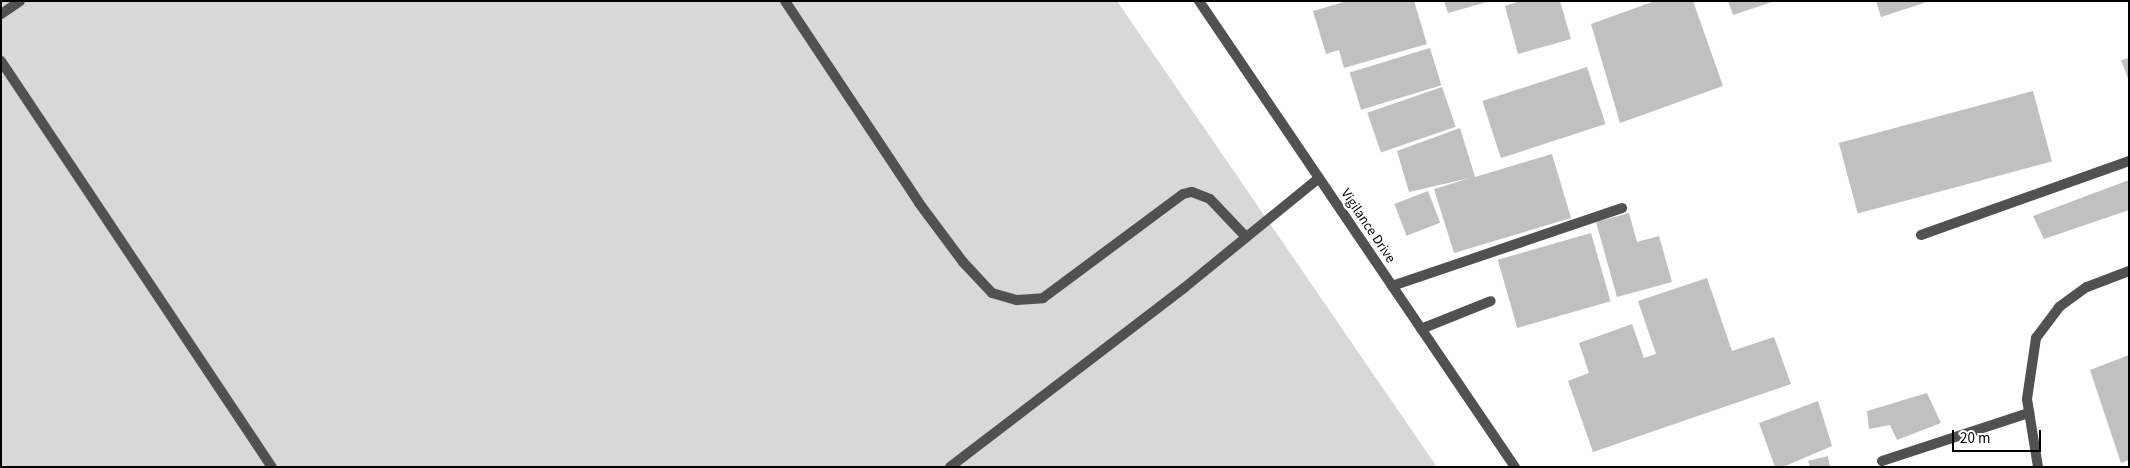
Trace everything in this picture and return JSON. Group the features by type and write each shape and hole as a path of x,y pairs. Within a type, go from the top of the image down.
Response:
{"street":[{"path":"1,14 20,1"},
{"path":"785,1 919,203 963,262 992,293 1017,300 1043,298 1183,194 1192,192 1210,199 1246,237"},
{"name":"Vigilance Drive","path":"1199,1 1515,467"},
{"path":"1,61 272,467"},
{"path":"1921,235 2129,161"},
{"path":"950,467 1319,178"},
{"path":"1392,286 1622,208"},
{"path":"2038,467 2029,413 2029,373 2036,338 2059,307 2086,287 2129,271"},
{"path":"1422,329 1491,301"},
{"path":"1882,461 2029,413"}],"shaded area":[{"path":"1,1 1117,1 1437,467 1,467"}],"building":[{"path":"1347,1 1414,1 1427,44 1344,68 1339,50 1326,54 1313,11"},
{"path":"1444,1 1487,1 1487,2 1448,13"},
{"path":"1521,1 1560,1 1571,39 1518,54 1505,6"},
{"path":"1655,1 1693,1 1723,86 1620,123 1591,24"},
{"path":"1728,1 1772,1 1772,2 1733,15"},
{"path":"1876,1 1927,1 1927,2 1881,17"},
{"path":"1430,48 1441,85 1361,110 1350,73"},
{"path":"2129,58 2129,81 2121,60"},
{"path":"1587,67 1606,124 1501,158 1482,101"},
{"path":"1442,87 1456,127 1381,152 1367,113"},
{"path":"2033,91 2052,162 1858,214 1839,143"},
{"path":"1460,128 1475,177 1552,154 1571,218 1454,253 1434,189 1470,178 1409,192 1397,151"},
{"path":"2129,180 2129,210 2044,239 2033,216"},
{"path":"1428,191 1440,223 1407,236 1394,204"},
{"path":"1629,213 1637,242 1659,236 1672,282 1617,297 1596,222"},
{"path":"1591,233 1611,301 1517,328 1498,260"},
{"path":"1707,278 1732,351 1774,337 1791,384 1593,452 1568,381 1589,373 1579,343 1632,324 1644,358 1656,354 1638,301"},
{"path":"2129,355 2129,460 2121,463 2090,370"},
{"path":"1927,393 1941,423 1897,440 1890,425 1869,429 1867,411"},
{"path":"1818,401 1832,446 1783,467 1775,467 1759,423"},
{"path":"1828,456 1830,467 1810,467 1808,461"}]}
